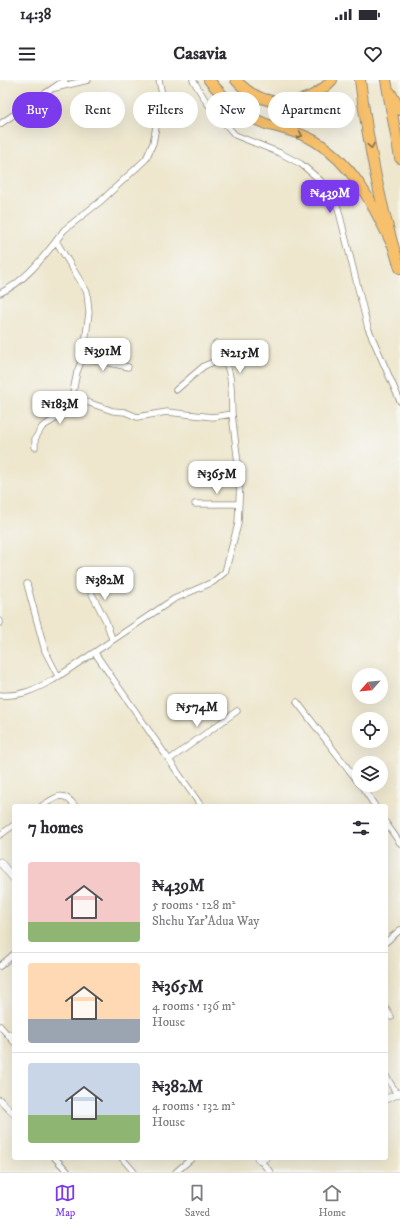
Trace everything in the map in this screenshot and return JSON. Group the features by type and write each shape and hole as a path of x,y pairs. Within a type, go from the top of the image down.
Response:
{"highway":[{"path":"209,80 220,94 241,112 265,123 292,131 315,141 351,170 367,194 391,242"},
{"path":"236,80 244,89 261,99 280,103 297,102 314,96 332,80"},
{"path":"360,80 374,164 391,242 400,268"},
{"path":"386,82 400,110"},
{"path":"386,82 400,158"}],"street":[{"path":"0,124 65,80"},
{"path":"52,89 88,80"},
{"path":"0,293 19,282 44,256 64,230 102,200 146,159 153,143 162,94 159,80"},
{"path":"193,80 207,103 235,135 280,153 301,164 316,176 324,186 338,208 368,328 400,401"},
{"path":"35,447 35,439 42,427 55,419 72,397 83,357 89,313 87,292 56,240"},
{"path":"0,695 17,695 32,691 94,653 112,639 174,599 213,582 225,572 236,530 240,480 232,414 231,373 225,358 216,343"},
{"path":"83,357 128,367"},
{"path":"176,390 204,366 225,358"},
{"path":"72,397 113,411 125,412 137,417 167,412 214,417 232,414"},
{"path":"196,504 239,504"},
{"path":"80,571 112,639"},
{"path":"27,584 45,651 58,676"},
{"path":"94,653 200,804"},
{"path":"297,702 352,774"},
{"path":"169,760 237,711"},
{"path":"366,792 374,804"},
{"path":"45,804 55,797 63,796 68,797 73,804"},
{"path":"0,835 12,826"},
{"path":"388,826 400,843"},
{"path":"0,862 12,877"},
{"path":"388,940 400,930"},
{"path":"0,966 12,956"},
{"path":"388,1013 391,1017"},
{"path":"0,1026 12,1040"},
{"path":"388,1079 399,1093 388,1098"},
{"path":"0,1100 12,1112"},
{"path":"57,1160 68,1172"},
{"path":"124,1160 134,1172"},
{"path":"176,1172 190,1160"},
{"path":"262,1160 270,1172"}]}
